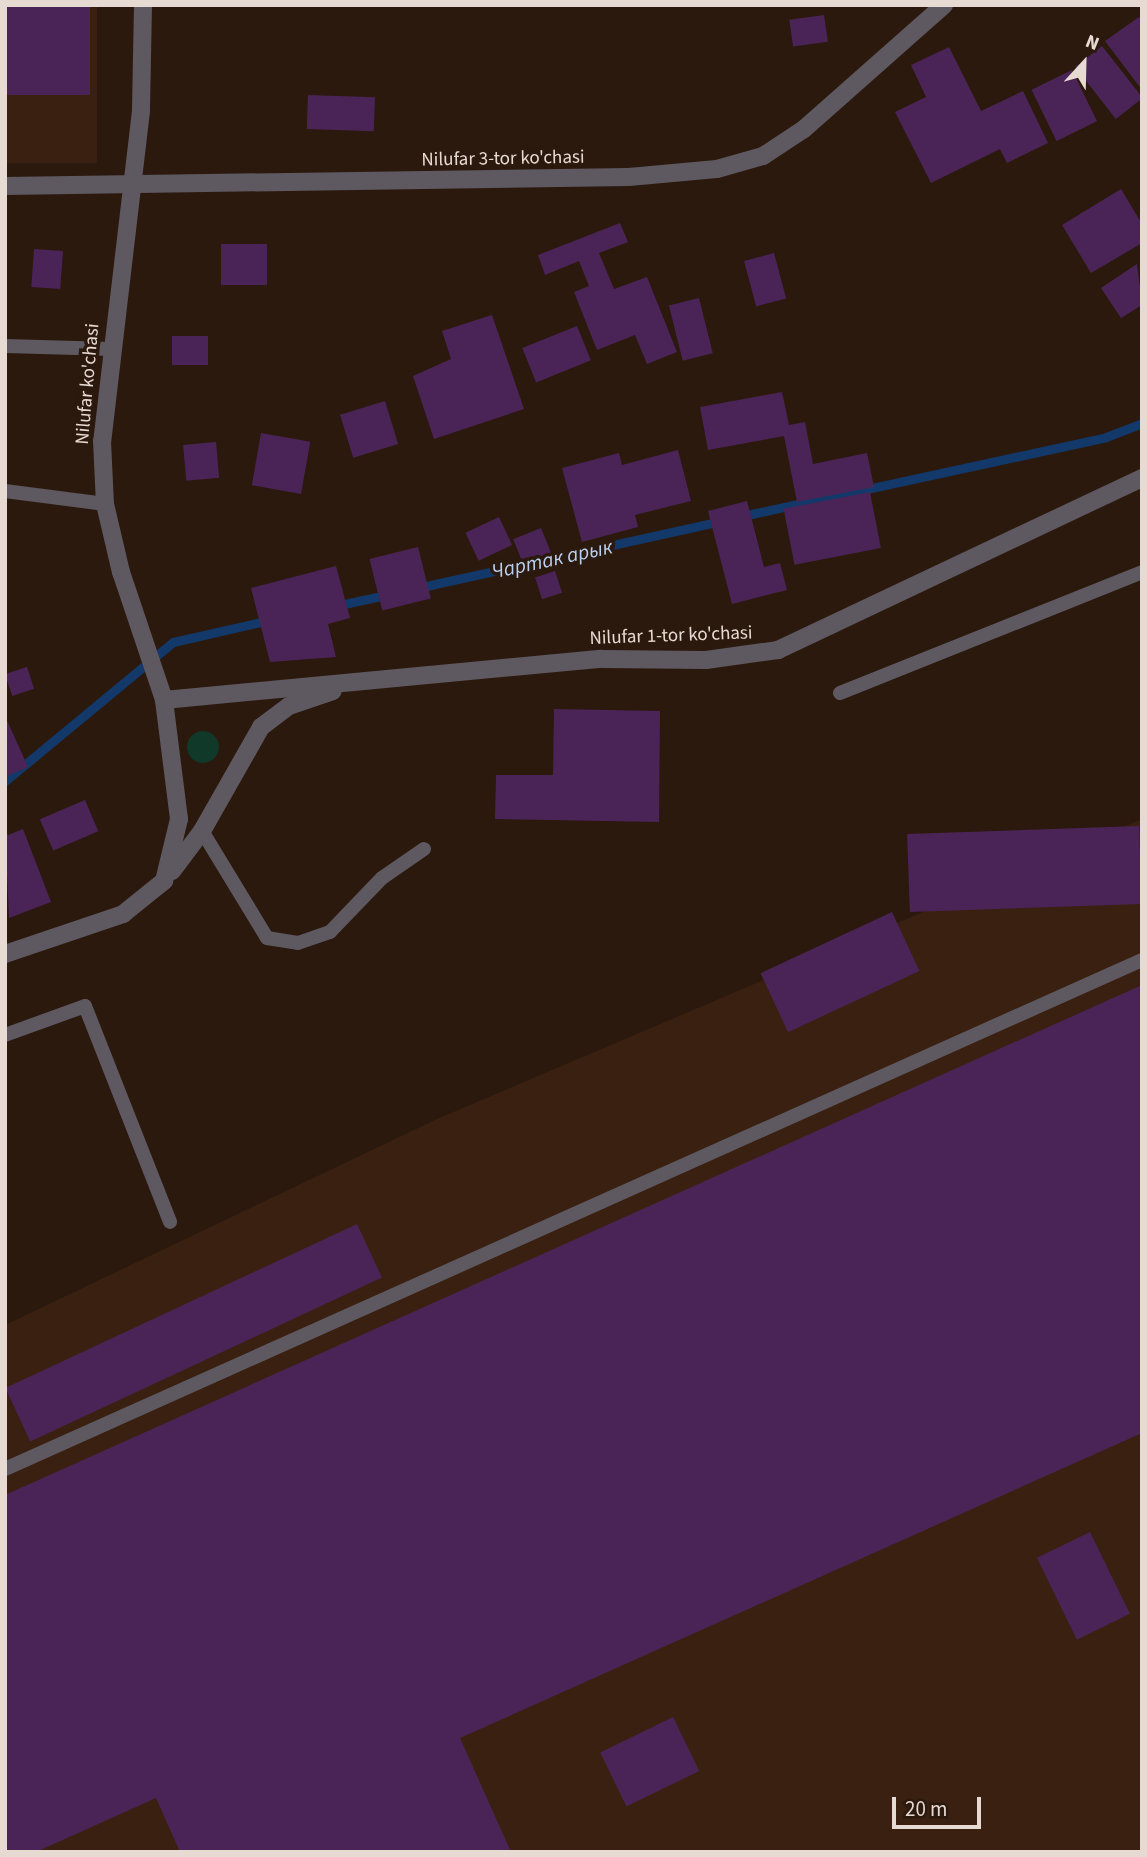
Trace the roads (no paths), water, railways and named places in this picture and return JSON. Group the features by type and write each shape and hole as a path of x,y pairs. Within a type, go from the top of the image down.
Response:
{"street":[{"name":"Nilufar ko'chasi","path":"143,5 141,111 102,441 105,504 164,700 179,819 164,881"},
{"name":"Nilufar 3-tor ko'chasi","path":"5,186 130,189 629,177 717,169 763,156 804,129 944,5"},
{"name":"Nilufar 1-tor ko'chasi","path":"164,700 366,680 778,650 1142,478"},
{"path":"5,954 123,914 164,881 202,831 261,727 295,703 366,680"}],"lane":[{"path":"5,346 112,349"},
{"path":"5,491 105,504"},
{"path":"840,694 1142,572"},
{"path":"202,831 267,938 298,943 330,932 382,878 424,849"},
{"path":"5,1469 1142,960"},
{"path":"5,1035 85,1006 170,1222"}],"waterway":[{"name":"Чартак арык","path":"742,516 1106,437 1142,423"},
{"name":"Чартак арык","path":"417,588 721,521"},
{"name":"Чартак арык","path":"335,606 390,594"},
{"name":"Чартак арык","path":"5,781 173,642 270,620"}]}
